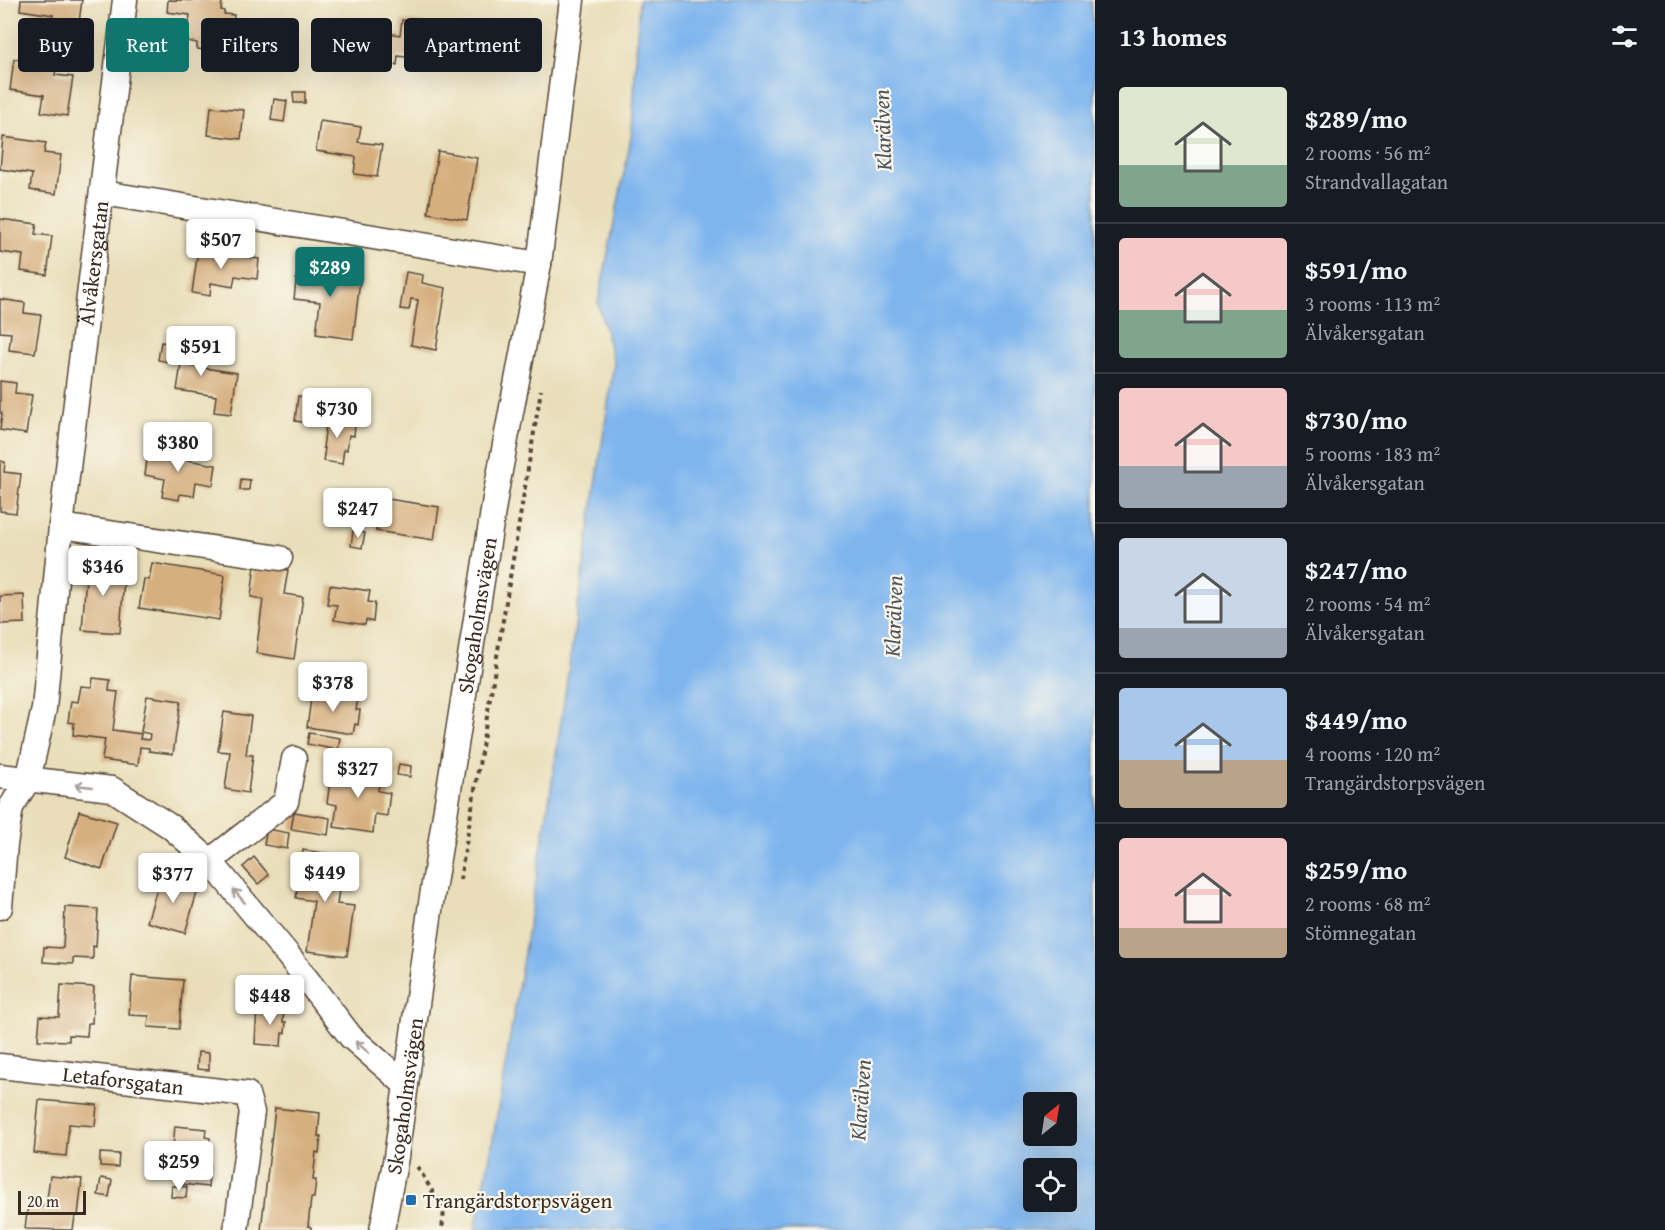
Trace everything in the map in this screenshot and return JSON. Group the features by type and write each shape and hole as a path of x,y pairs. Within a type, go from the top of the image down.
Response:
{"street":[{"name":"Älvåkersgatan","path":"0,907 2,843 11,807 28,780 44,709 62,526 125,0"},
{"name":"Skogaholmsvägen","path":"382,1230 396,1157 431,903 496,492 539,264 572,0"},
{"path":"103,193 539,264"},
{"path":"62,526 280,558"},
{"path":"210,861 286,802 294,759"},
{"path":"0,776 112,789 171,827 210,861 351,1037 406,1085"},
{"name":"Letaforsgatan","path":"0,1066 247,1094 252,1112 236,1230"}],"path":[{"path":"458,892 541,388"},
{"path":"420,1158 419,1169 444,1211 442,1230"}],"water":[{"name":"Klarälven","path":"639,0 1091,0 1095,44 1095,1230 475,1230 491,1151 549,802 614,363 598,303 632,133"}],"building":[{"path":"21,0 82,0 80,18 53,18 53,15 20,10"},
{"path":"168,0 222,1 221,10 224,14 234,15 234,18 201,18 201,49 197,49 197,43 189,41 190,15 167,12"},
{"path":"402,20 404,20 404,57 398,56 397,65 392,64 392,34 400,35"},
{"path":"14,59 18,60 18,72 56,72 55,75 73,77 67,116 41,112 44,95 10,90"},
{"path":"293,92 305,92 305,103 294,103"},
{"path":"274,99 287,101 284,122 271,120"},
{"path":"211,107 244,110 241,139 208,135"},
{"path":"320,121 361,127 358,142 382,145 377,177 354,174 356,157 316,151"},
{"path":"3,137 46,143 44,153 61,155 56,194 30,190 32,174 0,169"},
{"path":"438,151 477,158 467,220 428,213"},
{"path":"0,219 37,224 35,234 52,236 47,275 21,271 23,255 0,252"},
{"path":"198,250 259,259 257,279 235,276 233,287 211,283 210,296 192,293"},
{"path":"298,263 344,269 343,278 360,280 353,339 316,334 320,302 294,299"},
{"path":"406,272 423,275 422,283 446,288 436,350 411,345 418,300 411,299 409,310 400,309"},
{"path":"0,299 25,303 24,313 41,315 35,353 9,350 11,333 0,332"},
{"path":"161,342 194,347 191,366 237,373 231,414 214,412 216,396 177,390 181,364 158,360"},
{"path":"0,381 16,383 15,393 32,395 26,434 0,430 2,413 0,413"},
{"path":"298,396 318,399 315,424 295,421"},
{"path":"327,416 351,420 351,423 355,424 354,436 349,435 342,464 323,461"},
{"path":"149,446 171,450 169,457 216,465 213,485 196,482 194,496 180,494 179,500 162,497 165,479 145,475"},
{"path":"0,461 5,462 4,472 21,474 16,513 0,511"},
{"path":"241,479 250,480 249,490 240,490"},
{"path":"381,498 439,507 434,540 376,531"},
{"path":"353,531 365,533 362,548 351,546"},
{"path":"91,558 118,560 117,578 124,578 120,633 82,630 86,576 90,576"},
{"path":"152,563 225,575 219,620 139,608 144,579 149,580"},
{"path":"255,565 288,570 284,594 303,597 294,659 256,653 263,599 251,597"},
{"path":"330,585 370,591 368,602 375,603 373,622 366,620 365,625 334,620 337,605 327,604"},
{"path":"24,595 25,623 0,624 0,596"},
{"path":"93,678 110,680 109,691 118,692 113,730 141,734 140,739 149,740 150,734 141,732 147,696 181,701 173,754 149,751 149,748 140,747 138,765 102,760 105,739 73,735 74,723 68,722 71,701 78,702 81,686 92,687"},
{"path":"312,692 358,699 356,710 360,710 358,725 355,724 353,734 307,727"},
{"path":"224,712 251,716 246,755 253,755 248,793 225,789 230,752 218,751"},
{"path":"309,733 340,738 338,750 307,744"},
{"path":"342,764 381,770 378,791 390,793 387,816 375,814 373,833 334,827 337,805 327,803 330,781 340,783"},
{"path":"399,764 411,766 410,777 397,775"},
{"path":"79,811 117,822 102,869 65,857"},
{"path":"294,812 330,818 328,835 291,829"},
{"path":"267,829 289,833 287,849 264,845"},
{"path":"303,850 344,856 337,904 354,906 347,956 307,951 314,901 296,898"},
{"path":"254,857 269,875 258,884 243,867"},
{"path":"161,875 199,886 185,933 147,922"},
{"path":"65,907 98,909 93,959 73,958 73,964 43,962 44,947 63,948"},
{"path":"132,976 183,980 179,1029 148,1027 149,1016 129,1015"},
{"path":"61,985 94,987 92,1023 88,1023 87,1036 69,1035 69,1041 38,1040 40,1016 59,1017"},
{"path":"257,1007 284,1009 283,1022 286,1022 281,1046 255,1044"},
{"path":"198,1052 209,1053 209,1070 197,1069"},
{"path":"39,1100 97,1105 95,1126 69,1124 66,1156 34,1153"},
{"path":"275,1108 320,1113 318,1136 321,1136 319,1153 316,1152 313,1180 316,1180 314,1198 311,1198 308,1226 311,1230 261,1230"},
{"path":"175,1126 206,1129 205,1137 210,1138 209,1153 204,1153 203,1161 210,1162 208,1187 181,1184 184,1159 172,1158"},
{"path":"100,1153 119,1154 118,1167 100,1166"},
{"path":"50,1176 82,1179 78,1216 75,1216 73,1230 25,1229 28,1205 46,1207"},
{"path":"101,1178 112,1180 109,1197 98,1195"},
{"path":"172,1186 187,1187 186,1198 171,1197"}],"place":[{"name":"Trangärdstorpsvägen","path":"411,1200"}]}
